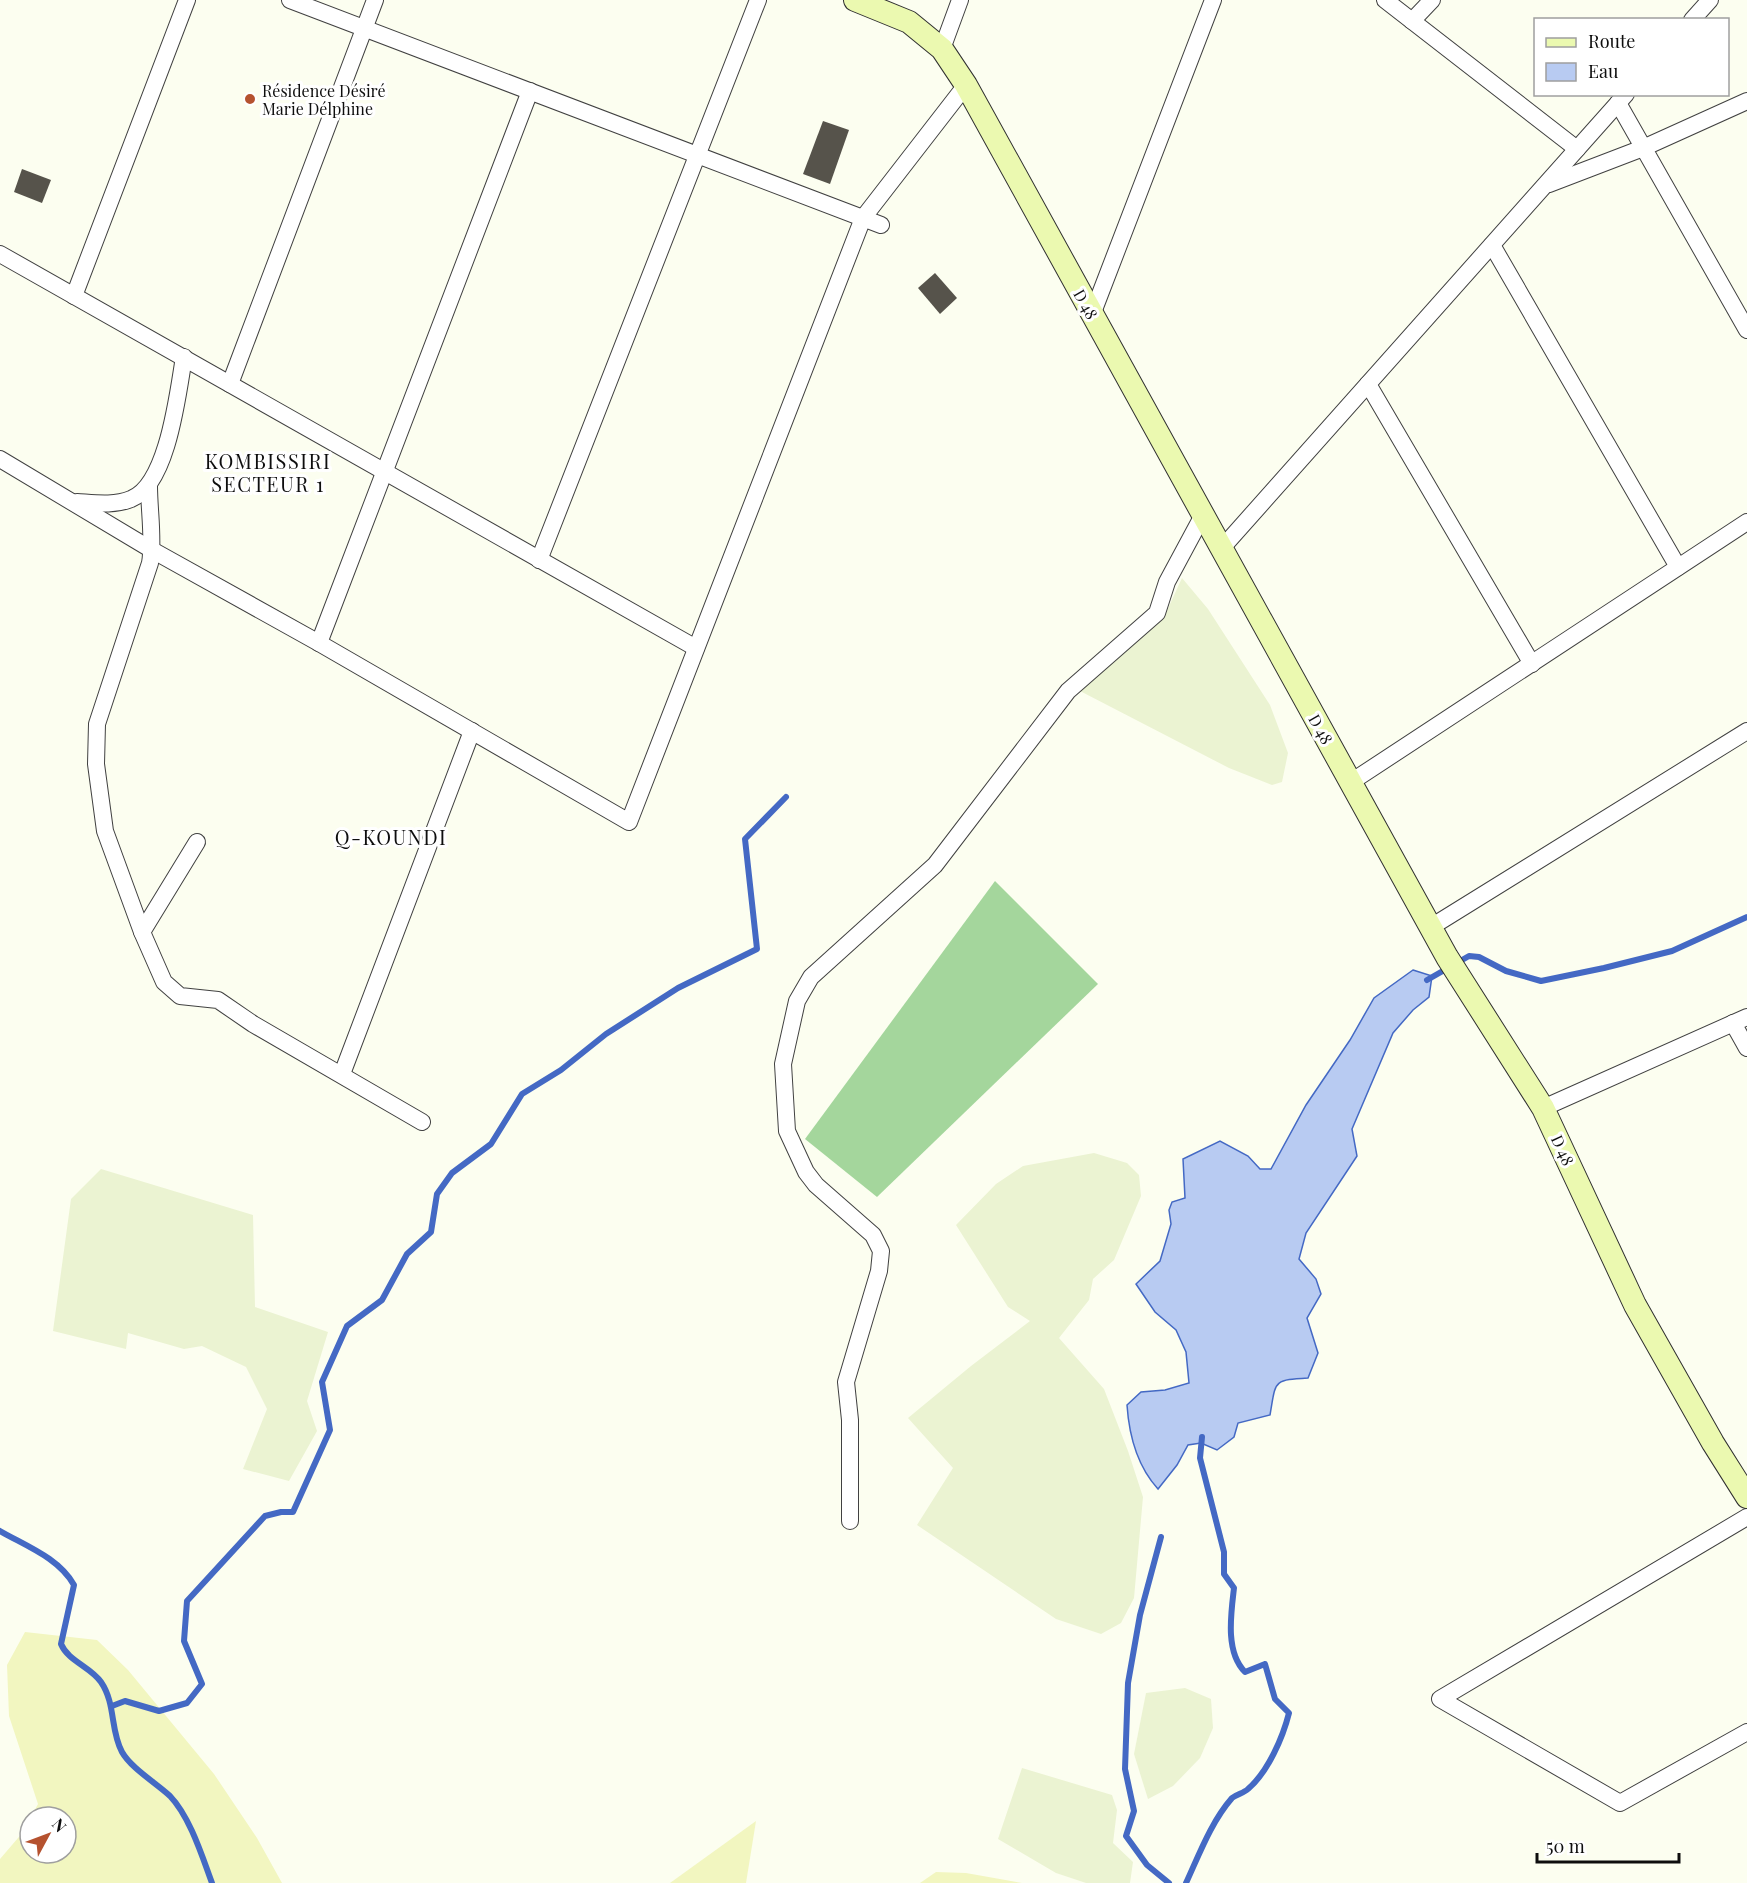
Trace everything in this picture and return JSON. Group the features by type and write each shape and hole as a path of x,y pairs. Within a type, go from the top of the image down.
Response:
{"street":[{"path":"75,296 187,0"},
{"path":"290,0 881,225"},
{"path":"230,384 375,0"},
{"path":"539,560 758,0"},
{"name":"D 48","path":"855,0 909,22 942,49 966,85 1447,957 1543,1108 1635,1305 1713,1443 1747,1497"},
{"path":"942,49 960,0"},
{"path":"1092,315 1213,0"},
{"path":"1385,0 1577,149"},
{"path":"1412,21 1432,0"},
{"path":"1694,18 1710,0"},
{"path":"0,459 152,550 319,643 628,822 863,218 966,85"},
{"path":"319,643 530,92"},
{"path":"1222,548 1622,99 1643,148 1747,330"},
{"path":"1545,185 1643,148 1747,101"},
{"path":"1492,245 1678,567"},
{"path":"0,254 696,648"},
{"path":"73,501 110,504 133,499 149,486 157,471 174,417 184,357"},
{"path":"1368,384 1532,663"},
{"path":"149,486 152,550 150,563 97,724 96,764 105,831 142,932 164,982 180,996 218,1000 253,1024 422,1122"},
{"path":"850,1521 850,1420 846,1382 879,1271 881,1251 873,1235 816,1185 806,1172 787,1131 783,1064 797,1001 811,977 935,865 1068,691 1157,613 1167,582 1203,514"},
{"path":"1351,782 1747,522"},
{"path":"342,1074 472,731"},
{"path":"1431,927 1747,731"},
{"path":"142,932 197,842"},
{"path":"1543,1108 1740,1020 1747,1048"},
{"path":"1747,1518 1440,1699 1620,1803 1747,1732"}],"shaded area":[{"path":"1182,578 1208,609 1270,705 1288,753 1282,782 1272,785 1229,768 1080,691 1164,617"},
{"path":"995,881 1098,984 877,1197 805,1139"},
{"path":"1094,1153 1127,1163 1139,1175 1141,1196 1114,1260 1093,1279 1089,1300 1059,1338 1104,1389 1143,1497 1134,1598 1121,1623 1101,1634 1056,1619 917,1525 953,1468 908,1418 1030,1321 1008,1307 956,1225 996,1184 1023,1166"},
{"path":"101,1169 253,1215 255,1307 328,1332 307,1401 317,1431 289,1481 243,1469 267,1409 246,1367 202,1346 184,1349 128,1333 126,1349 53,1331 71,1199"},
{"path":"1185,1688 1211,1699 1213,1728 1200,1758 1173,1786 1148,1799 1134,1754 1146,1693"},
{"path":"1022,1768 1112,1795 1117,1810 1113,1843 1133,1862 1130,1883 1086,1883 1056,1873 998,1839"}],"sand":[{"path":"25,1632 97,1640 128,1670 214,1774 257,1838 282,1883 0,1883 0,1859 18,1838 18,1865 78,1865 78,1805 37,1805 9,1716 7,1665"},
{"path":"756,1821 746,1883 670,1883"},
{"path":"936,1872 966,1873 1022,1883 920,1883"}],"water":[{"path":"1413,970 1432,976 1429,997 1413,1010 1393,1033 1352,1129 1357,1156 1306,1233 1299,1259 1316,1279 1321,1294 1307,1318 1318,1353 1308,1378 1288,1380 1278,1384 1273,1395 1270,1415 1238,1423 1234,1437 1217,1450 1201,1443 1188,1445 1177,1465 1158,1489 1140,1461 1130,1428 1127,1405 1141,1392 1165,1390 1189,1383 1186,1352 1176,1330 1155,1312 1136,1284 1160,1261 1171,1224 1169,1210 1172,1202 1185,1198 1183,1159 1220,1141 1248,1156 1260,1169 1271,1169 1306,1105 1350,1040 1374,998"}],"building":[{"path":"823,121 849,130 830,184 803,174"},
{"path":"22,169 51,180 42,203 14,192"},
{"path":"935,273 957,298 940,314 918,288"}],"waterway":[{"path":"112,1706 125,1701 159,1711 187,1703 202,1684 184,1641 187,1601 265,1516 293,1512 330,1430 322,1382 347,1326 382,1300 407,1254 431,1232 437,1194 452,1173 491,1144 522,1094 561,1070 606,1034 678,988 757,949 745,839 786,797"},
{"path":"1427,980 1469,956 1479,957 1506,971 1541,981 1672,951 1747,917"},
{"path":"1186,1883 1218,1817 1232,1798 1255,1782 1268,1764 1279,1743 1289,1713 1275,1699 1265,1664 1245,1672 1234,1654 1231,1632 1234,1588 1224,1574 1224,1552 1200,1458 1202,1437"},
{"path":"0,1531 51,1560 60,1567 74,1585 61,1644 69,1655 92,1672 101,1682 109,1699 118,1744 122,1752 131,1764 170,1796 184,1815 212,1883"},
{"path":"1161,1537 1140,1615 1128,1683 1125,1769 1134,1811 1126,1836 1147,1865 1169,1883"}],"place":[{"name":"Résidence Désiré Marie Délphine","path":"250,99"}],"district":[{"name":"KOMBISSIRI SECTEUR 1","path":"268,472"},
{"name":"Q-KOUNDI","path":"391,836"}]}
